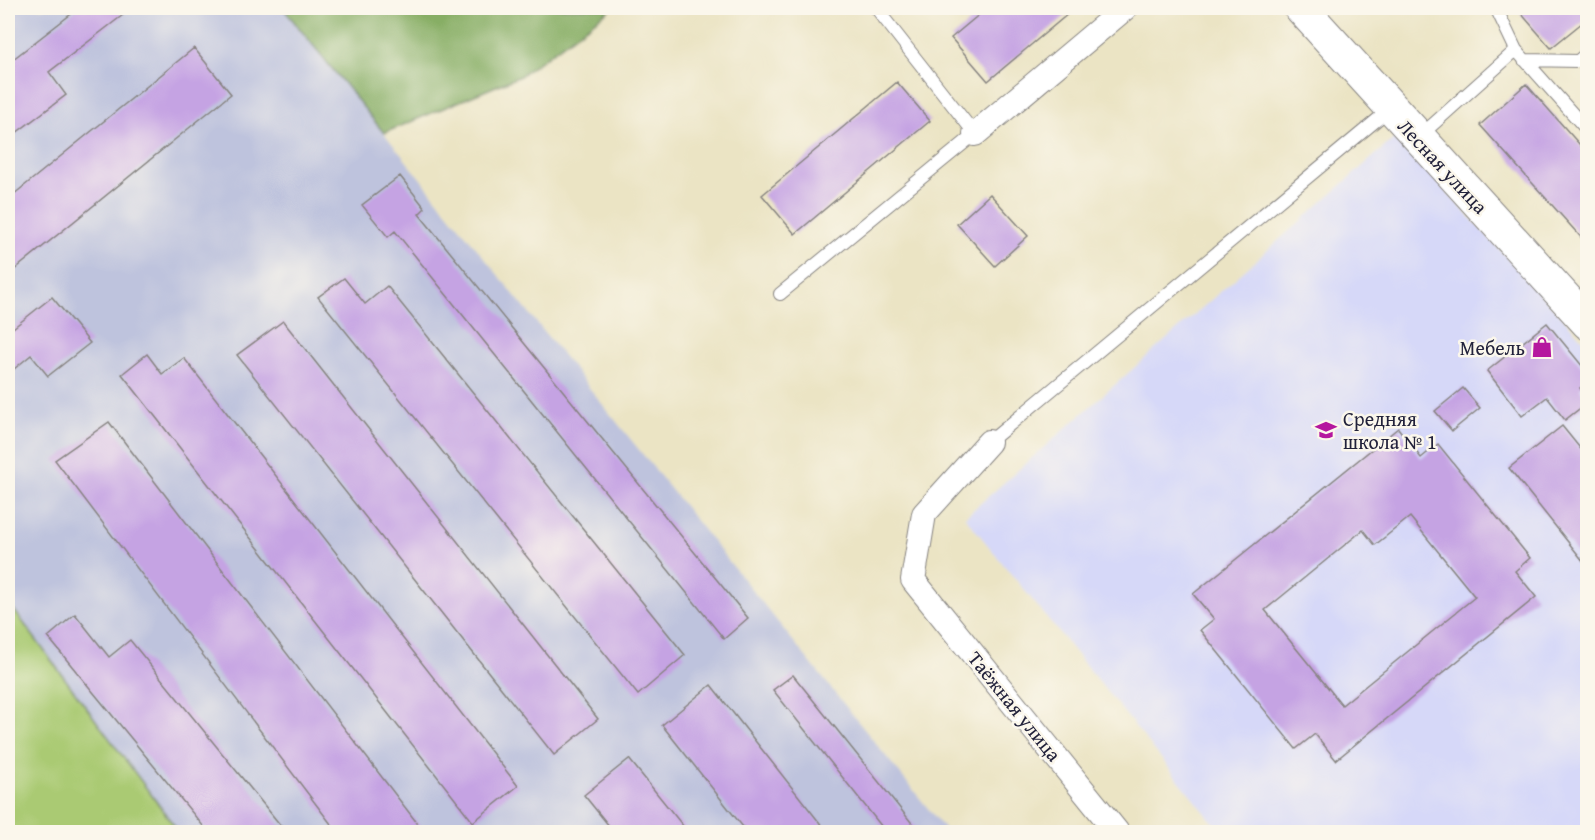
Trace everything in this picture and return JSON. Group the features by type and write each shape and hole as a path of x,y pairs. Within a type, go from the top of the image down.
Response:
{"street":[{"path":"975,134 1125,8"},
{"name":"Лесная улица","path":"1301,8 1587,323"},
{"name":"Таёжная улица","path":"989,442 924,514 913,580 1117,832"}],"lane":[{"path":"780,294 975,134 876,8"},
{"path":"1496,8 1520,55 1587,131"},
{"path":"1417,138 1520,55 1578,61 1587,52"},
{"path":"989,442 1391,109"}],"shaded area":[{"path":"8,8 283,8 947,832 8,832"},
{"name":"Средняя школа № 1","path":"1396,137 1587,344 1587,832 1221,832 965,517"}],"green space":[{"path":"283,8 612,8 520,76 384,133"},
{"path":"8,602 179,832 8,832"}],"building":[{"path":"79,8 117,8 123,15 49,72 66,95 8,139 8,63"},
{"path":"987,8 1075,8 988,81 951,38"},
{"path":"1524,8 1588,8 1588,18 1551,48 1519,11"},
{"path":"194,48 231,94 8,275 8,199"},
{"path":"897,82 930,121 795,234 762,195"},
{"path":"1526,84 1588,154 1588,245 1480,125"},
{"path":"400,176 425,208 419,214 748,618 724,639 395,231 388,237 362,205"},
{"path":"990,194 1028,236 995,266 957,224"},
{"path":"344,278 365,304 387,286 685,655 638,695 318,297"},
{"path":"52,297 90,343 48,376 31,355 8,374 8,332"},
{"path":"283,321 598,719 554,755 237,355"},
{"name":"Мебель","path":"1547,323 1588,373 1588,382 1580,388 1588,402 1565,420 1547,397 1522,416 1487,371"},
{"path":"147,354 162,374 184,358 518,786 473,822 122,374"},
{"path":"1463,388 1480,408 1452,431 1435,411"},
{"path":"109,422 424,832 337,832 55,460"},
{"path":"1562,426 1588,458 1588,567 1509,468"},
{"path":"1398,428 1421,458 1438,444 1530,558 1515,571 1536,597 1336,760 1315,734 1296,749 1200,630 1214,619 1193,594","holes":["1410,517 1475,597 1342,705 1265,610 1363,530 1375,545"]},
{"path":"75,614 109,657 130,640 286,832 208,832 48,637"},
{"path":"793,675 919,832 886,832 773,690"},
{"path":"711,685 827,832 747,832 662,725"},
{"path":"629,759 688,832 614,832 584,795"}],"place":[{"name":"Мебель","path":"1542,347"},
{"name":"Средняя школа № 1","path":"1326,430"}]}
